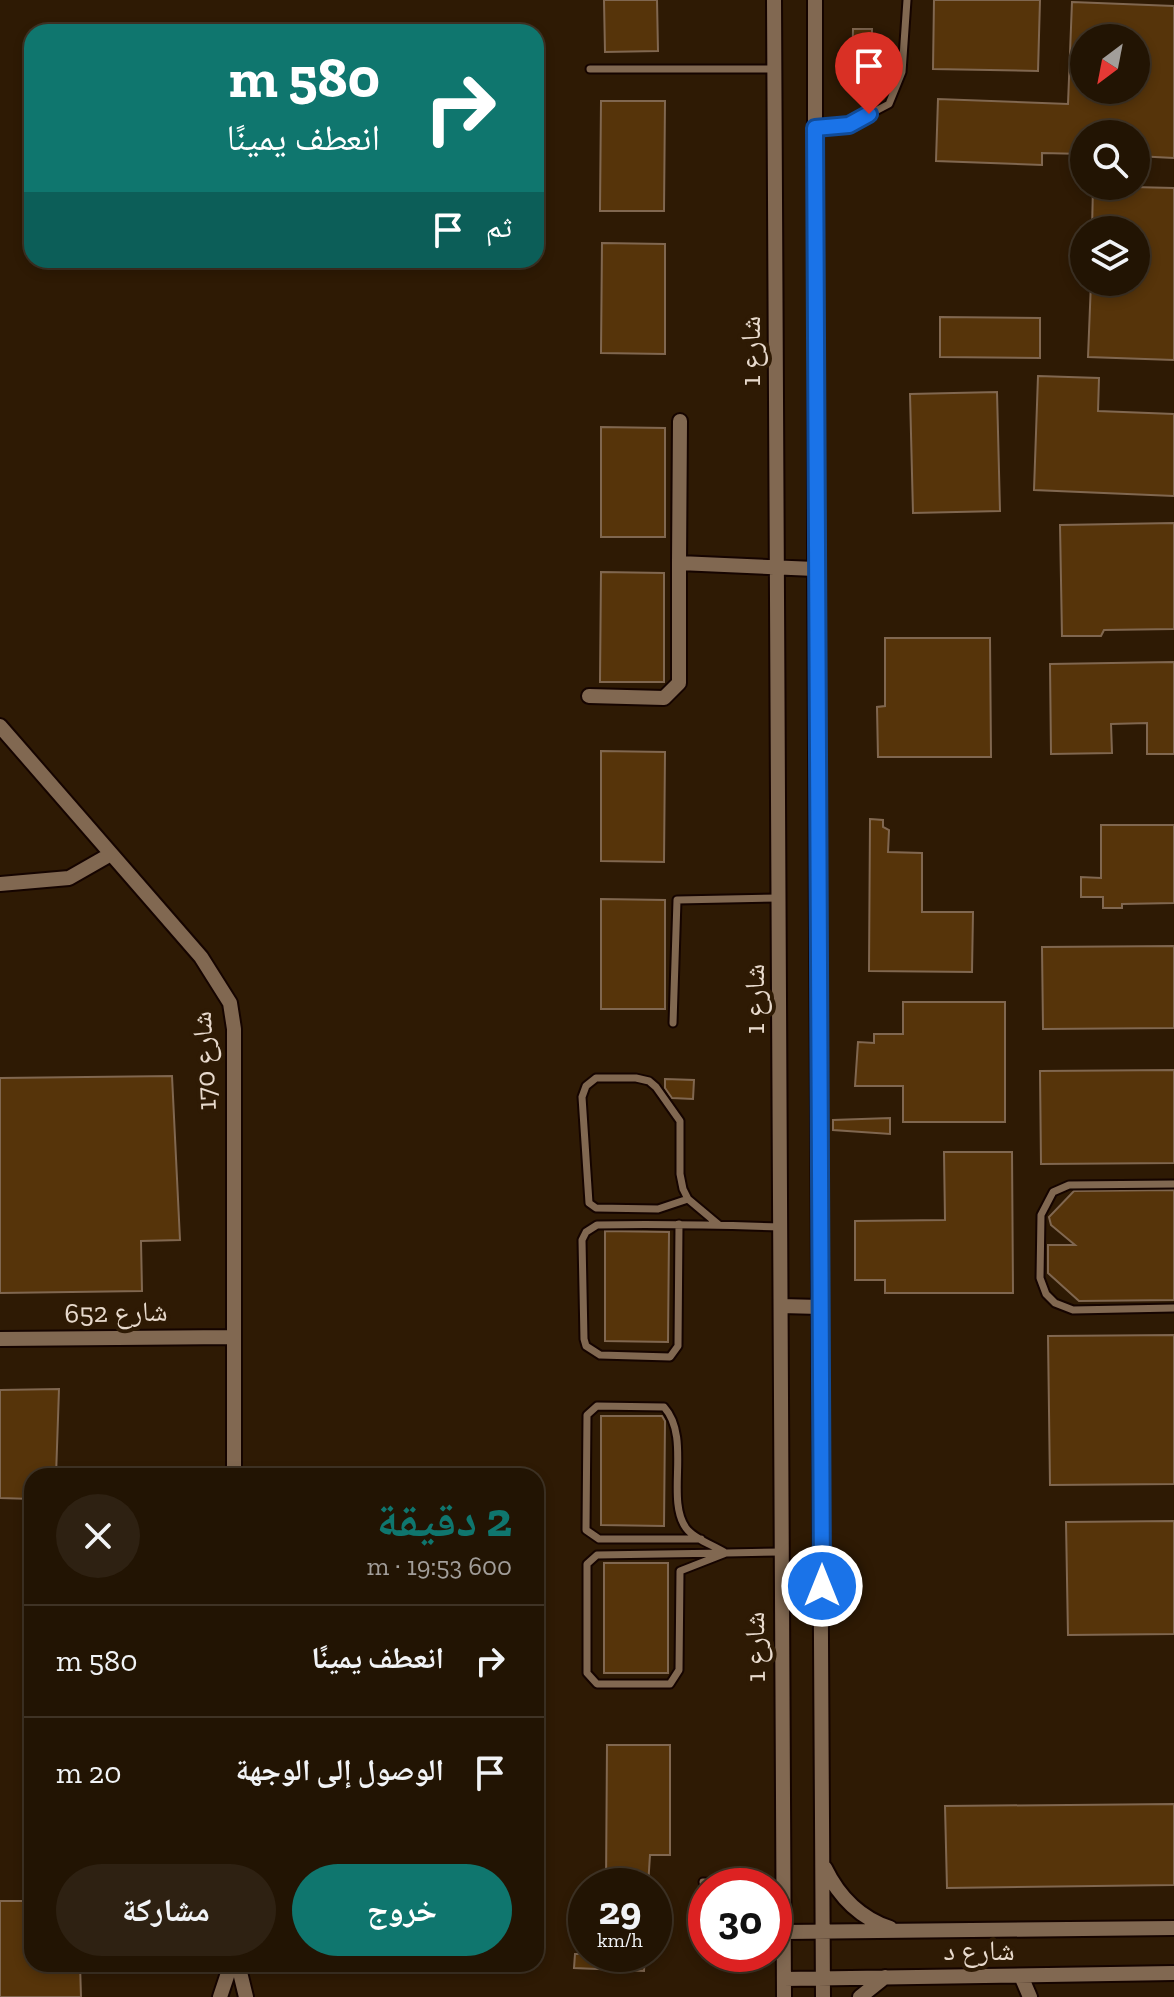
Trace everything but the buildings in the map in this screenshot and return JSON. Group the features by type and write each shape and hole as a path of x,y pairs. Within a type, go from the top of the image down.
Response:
{"street":[{"name":"شارع 1","path":"774,0 780,1552 785,1868"},
{"path":"815,0 823,1997"},
{"path":"589,696 664,698 679,683 680,421"},
{"path":"679,563 815,569"},
{"name":"شارع 170","path":"0,726 201,957 230,1003 234,1029 234,1468"},
{"path":"0,884 69,878 111,854"},
{"path":"781,1306 820,1307"},
{"name":"شارع 652","path":"0,1339 233,1337"},
{"path":"823,1864 845,1900 870,1919 898,1931"},
{"name":"شارع د","path":"792,1932 1174,1928"},
{"path":"220,1997 228,1972"},
{"path":"240,1972 246,1997"},
{"name":"شارع 1","path":"784,1972 784,1997"},
{"name":"شارع د","path":"784,1979 1174,1973"},
{"path":"1021,1976 1030,1997"},
{"path":"860,1997 886,1977"}],"lane":[{"path":"815,128 849,125 889,104 902,72 907,0"},
{"path":"590,69 774,69"},
{"path":"673,1023 677,900 779,898"},
{"path":"688,1199 658,1209 596,1208 589,1203 582,1097 591,1081 596,1078 636,1078 656,1087 680,1121 680,1174 688,1199 719,1225"},
{"path":"1174,1184 1069,1185 1053,1192 1047,1198 1041,1215 1040,1278 1046,1294 1067,1310 1174,1308"},
{"path":"679,1224 676,1352 670,1357 600,1355 592,1352 584,1339 582,1240 586,1232 597,1225 679,1224 781,1227"},
{"path":"701,1539 599,1539 586,1530 587,1415 597,1406 664,1407 675,1419 680,1513 687,1529 726,1553"},
{"path":"726,1553 680,1571 679,1670 670,1684 597,1684 587,1673 587,1564 597,1555 780,1552"}],"route":[{"path":"822,1586 815,128 849,125 869,114"}]}
